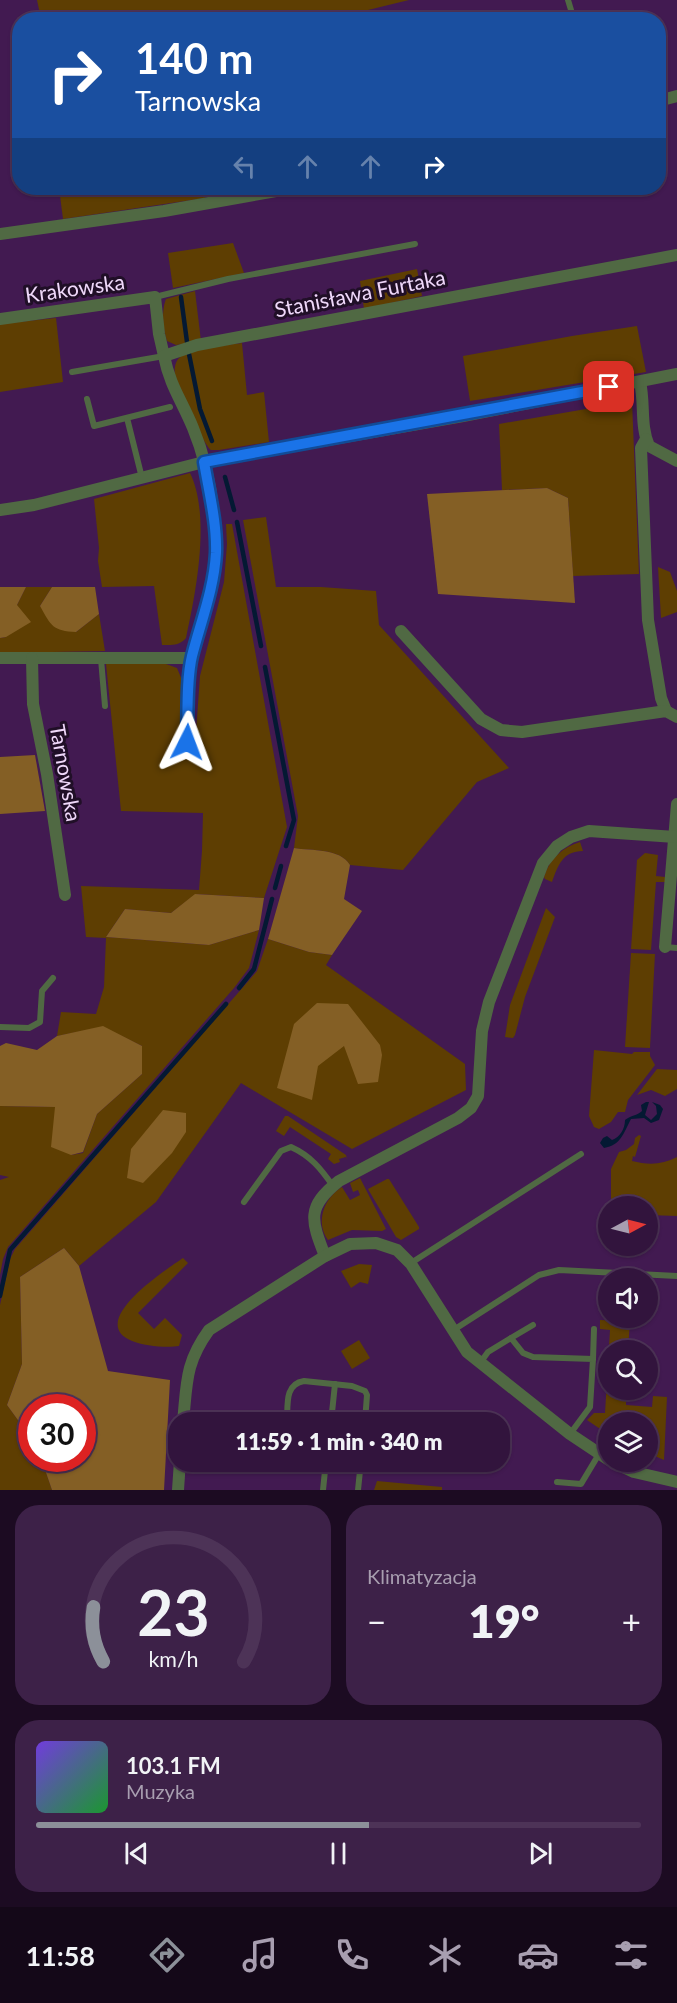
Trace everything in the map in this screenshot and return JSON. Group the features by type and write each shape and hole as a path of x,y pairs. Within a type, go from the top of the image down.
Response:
{"street":[{"path":"0,234 164,211 254,195"},
{"name":"Stanisława Furtaka","path":"164,356 197,345 677,255"},
{"path":"155,297 164,356 172,386 193,426 204,462 214,523 216,551 214,577 192,658 187,742"},
{"name":"Krakowska","path":"0,319 155,297"},
{"path":"0,510 34,505 204,462 677,374"},
{"path":"640,382 644,410 643,428 649,446 677,461"},
{"path":"401,631 481,719 501,730 522,732 671,714 661,698 648,620 641,447 646,439"},
{"path":"0,658 192,658"},
{"name":"Tarnowska","path":"32,658 33,704 47,774 65,895"},
{"path":"671,948 677,804"},
{"path":"325,1256 317,1237 314,1221 315,1207 325,1192 464,1115 478,1096 482,1031 489,1002 543,863 557,846 571,837 589,831 675,837"},
{"path":"184,1412 190,1364 197,1347 209,1330 325,1256 350,1244 376,1243 397,1250 411,1264 466,1352 570,1434 598,1453"},
{"path":"177,1490 179,1472"},
{"path":"634,1472 677,1482"}],"lane":[{"path":"155,297 228,279 415,244"},
{"path":"72,372 164,356"},
{"path":"87,399 94,426 170,407"},
{"path":"127,418 142,478"},
{"path":"101,658 105,706"},
{"path":"0,1027 29,1028 40,1022 42,991 53,978"},
{"path":"244,1202 281,1151 291,1147 303,1152 317,1164 333,1186"},
{"path":"411,1264 581,1154"},
{"path":"452,1331 539,1275 559,1270 677,1276"},
{"path":"480,1363 488,1352 533,1325"},
{"path":"570,1434 590,1407 594,1329"},
{"path":"511,1338 523,1353 533,1357 592,1359"},
{"path":"288,1412 290,1389 304,1380 352,1386 365,1391 366,1412"},
{"path":"332,1412 335,1384"},
{"path":"557,1482 580,1484 598,1466"},
{"path":"323,1490 325,1472"},
{"path":"358,1490 360,1472"}],"shaded area":[{"path":"37,0 409,0 360,12 40,12"},
{"path":"60,195 204,195 205,198 63,219"},
{"path":"233,243 244,273 173,288 168,253"},
{"path":"417,269 422,296 364,309 360,281"},
{"path":"195,291 201,341 176,345 167,341 163,320 166,299"},
{"path":"56,318 63,382 0,392 0,324"},
{"path":"637,326 646,372 470,401 463,356"},
{"path":"242,343 247,395 264,392 269,442 211,450 197,427 181,391 175,375 176,364 179,358 191,352"},
{"path":"632,401 639,574 573,576 568,498 547,488 502,490 499,424"},
{"path":"190,473 200,510 201,532 194,599 186,638 178,644 162,645 154,586 102,587 94,499"},
{"path":"547,488 568,498 575,603 438,594 427,494"},
{"path":"266,517 276,587 376,591 379,625 509,768 477,782 403,870 350,865 333,853 294,848 298,816 243,520"},
{"path":"226,524 232,524 287,827 264,898 196,894 171,913 125,909 106,937 209,945 259,930 249,968 8,1247 0,1275 0,1180 9,1177 0,1175 0,1106 55,1107 71,1155 83,1153 97,1114 142,1074 142,1046 103,1027 57,1036 61,1012 96,1014 104,987 106,938 86,937 81,886 199,890 203,813 121,811 106,664 166,664 177,668 182,680 181,744 195,746 200,676 224,582"},
{"path":"658,567 670,572 677,591 677,612 661,618"},
{"path":"0,587 26,587 17,605 31,622 6,637 0,638"},
{"path":"26,587 52,587 40,606 76,632 99,614 105,651 0,653 0,638 6,637"},
{"path":"52,587 95,587 99,614 76,632 57,629 50,623 40,606"},
{"path":"35,755 45,811 0,814 0,757"},
{"path":"580,842 583,851 571,853 562,860 552,882 545,879 549,865 558,855 568,847"},
{"path":"294,848 333,853 350,865 344,899 362,911 332,955 309,952 268,939"},
{"path":"645,853 658,855 656,876 665,877 665,882 656,882 651,950 631,949 637,860"},
{"path":"195,894 264,898 259,930 209,945 106,937 125,909 171,913"},
{"path":"546,908 555,917 525,997 515,1035 513,1038 505,1037 510,1005"},
{"path":"268,939 309,952 332,955 326,965 465,1064 466,1090 352,1149 241,1083 156,1202 79,1266 64,1248 20,1277 22,1364 7,1405 18,1420 18,1472 46,1472 52,1490 0,1490 0,1305 10,1259 15,1249 257,971"},
{"path":"631,953 655,954 650,1048 625,1047"},
{"path":"317,1003 348,1004 380,1045 382,1055 378,1082 358,1084 344,1046 318,1066 312,1100 277,1088 294,1024"},
{"path":"103,1026 142,1046 142,1074 97,1114 83,1152 71,1155 51,1147 55,1107 0,1106 0,1046 6,1043 37,1050 57,1036"},
{"path":"594,1050 632,1054 650,1052 655,1065 628,1100 625,1112 618,1112 611,1122 599,1129 594,1127 589,1116"},
{"path":"657,1069 677,1070 677,1089 665,1096 651,1090 637,1095"},
{"path":"163,1110 186,1113 186,1132 172,1153 143,1183 127,1178 131,1149"},
{"path":"285,1116 346,1155 347,1160 346,1157 339,1159 340,1162 334,1164 328,1159 331,1154 290,1127 284,1136 276,1131"},
{"path":"641,1136 632,1161 655,1164 677,1157 677,1216 658,1215 658,1196 611,1196 611,1169 619,1152 634,1144 635,1138"},
{"path":"360,1178 386,1229 382,1231 352,1230 328,1240 322,1226 326,1204 330,1197 342,1187 350,1200 360,1195 358,1190 353,1192 350,1183"},
{"path":"387,1179 419,1227 401,1240 396,1237 368,1189"},
{"path":"64,1248 79,1266 108,1371 170,1380 164,1490 52,1490 46,1472 96,1472 96,1394 18,1394 18,1420 7,1405 22,1364 20,1277"},
{"path":"183,1258 188,1263 138,1313 154,1329 165,1318 182,1335 179,1346 162,1347 132,1341 120,1332 118,1322 123,1309 147,1284"},
{"path":"359,1264 372,1265 368,1284 360,1282 351,1288 341,1271"},
{"path":"630,1328 629,1340 609,1340 610,1330 600,1329"},
{"path":"359,1340 370,1358 352,1369 341,1351"},
{"path":"658,1396 667,1397 664,1460 658,1457 658,1412 605,1412 606,1400 626,1400 626,1405 652,1407 653,1400 658,1400"},
{"path":"594,1413 598,1413 598,1428 587,1420"},
{"path":"377,1481 442,1487 442,1490 374,1490"}],"water":[{"path":"649,1102 645,1115 651,1120 657,1114 656,1106 652,1102 663,1109 659,1120 651,1123 644,1118 631,1119 618,1141 604,1148 600,1143 603,1138 607,1136 612,1140 620,1135 625,1120 642,1111 641,1105"}],"waterway":[{"path":"181,297 187,342"},
{"path":"189,354 200,409 212,441"},
{"path":"225,477 234,510"},
{"path":"237,522 261,646"},
{"path":"265,667 294,820 286,846"},
{"path":"275,888 281,866"},
{"path":"239,988 254,969 272,899"},
{"path":"0,1296 10,1250 226,1004"}],"route":[{"path":"187,742 192,658 206,613 214,577 216,551 204,462 463,416 609,387"}]}
